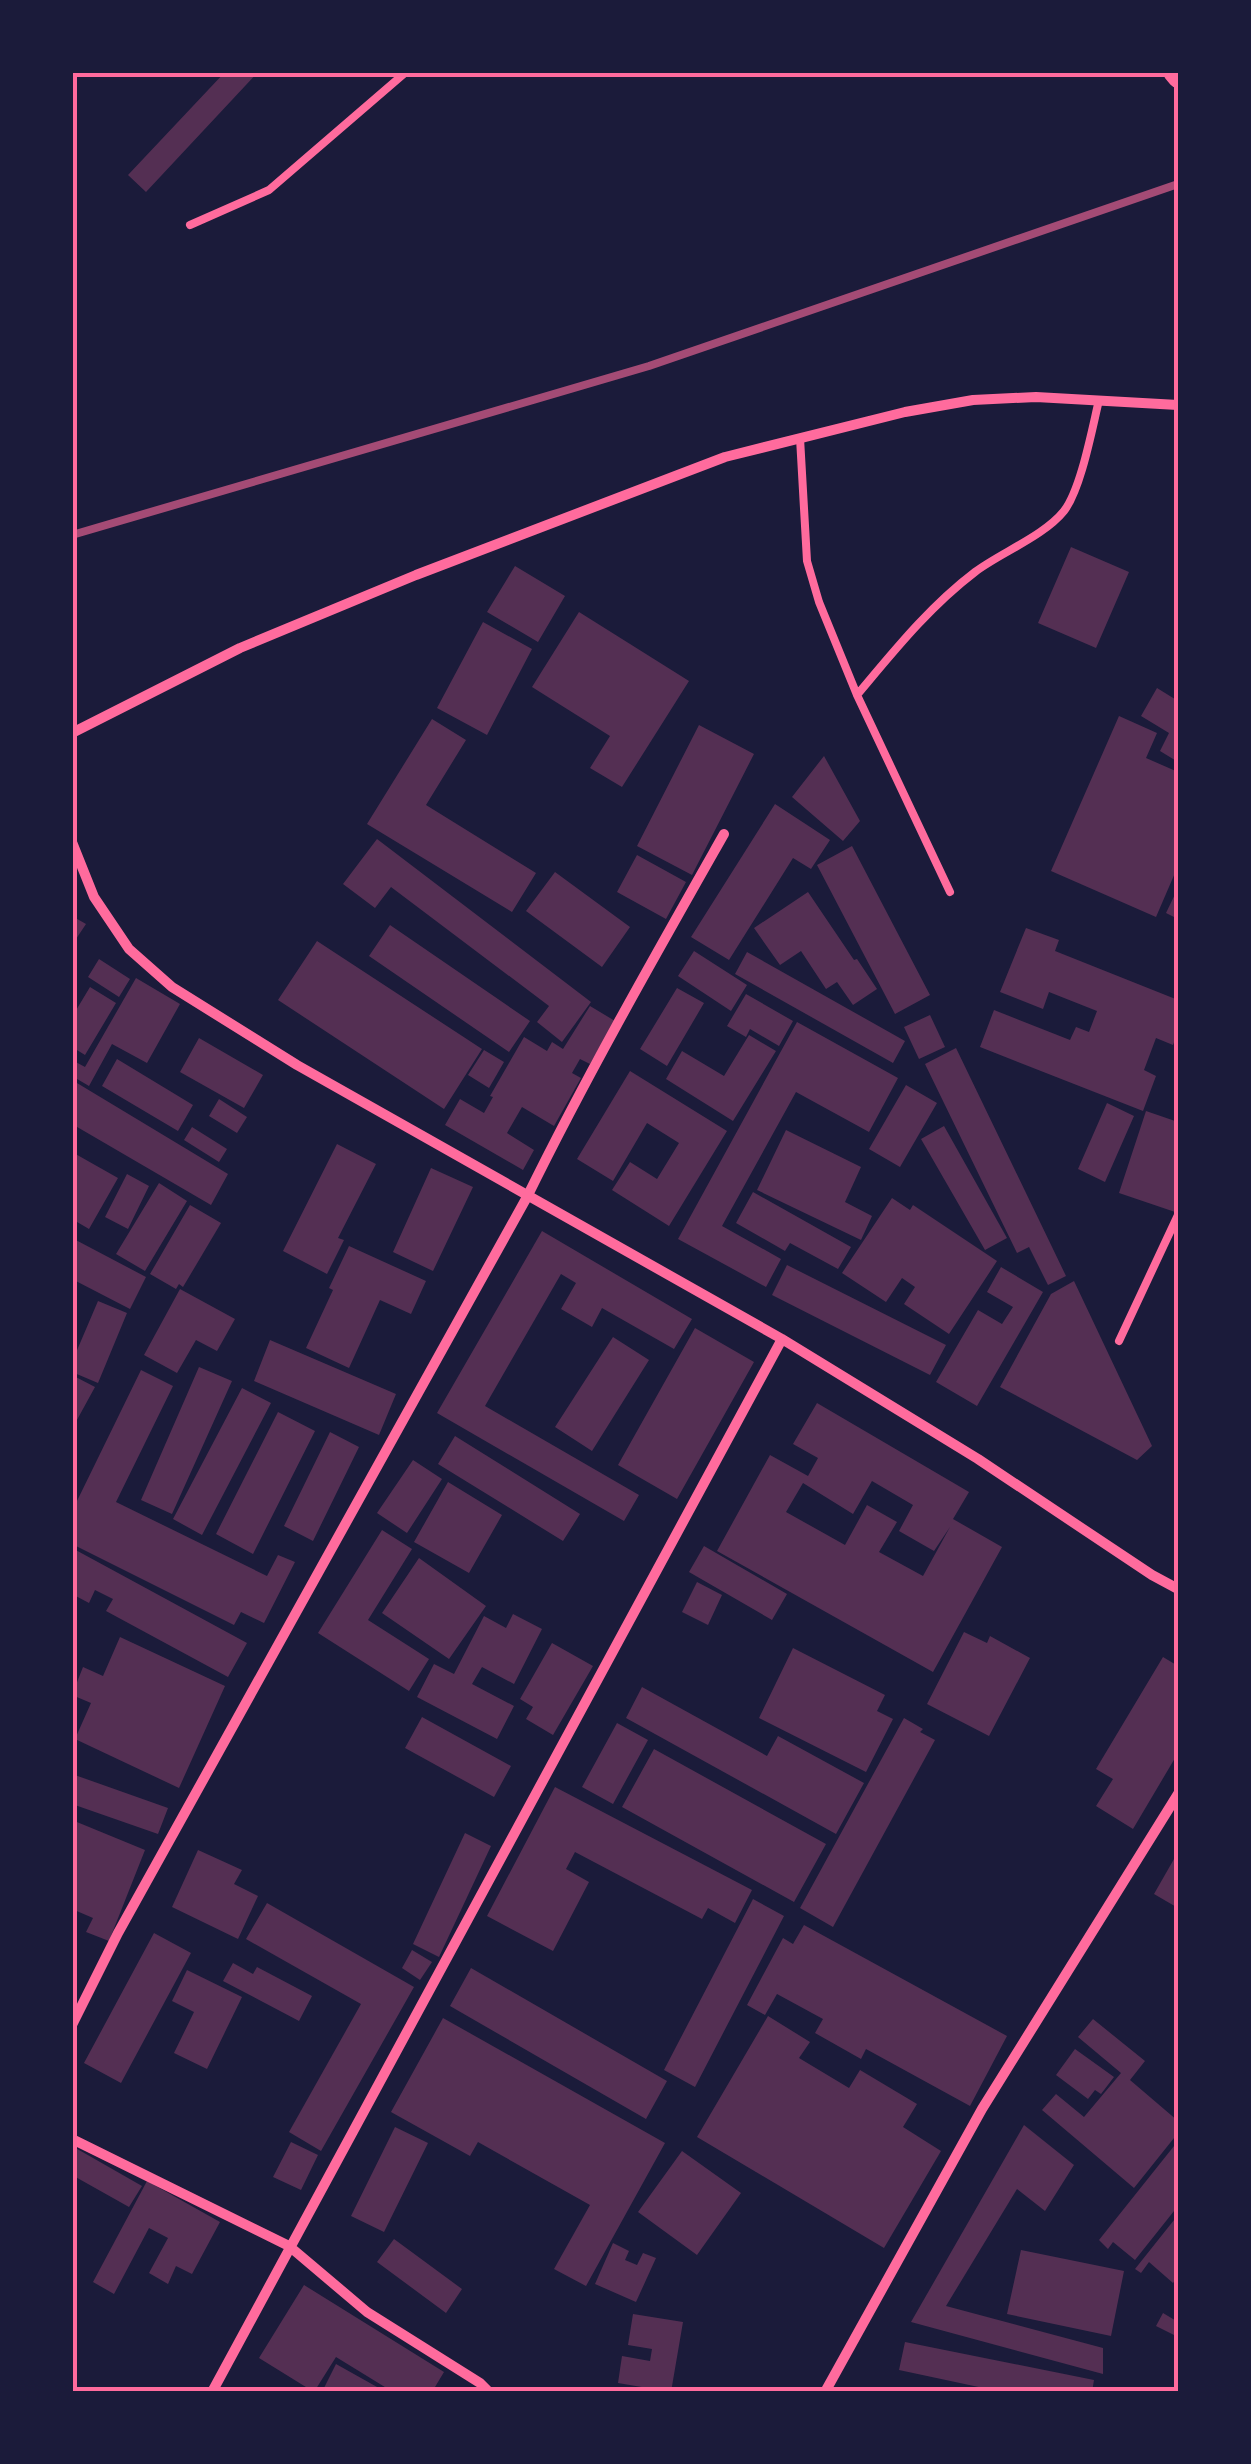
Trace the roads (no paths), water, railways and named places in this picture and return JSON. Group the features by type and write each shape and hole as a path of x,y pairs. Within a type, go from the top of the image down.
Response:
{"main road":[{"path":"1173,72 1178,78"}],"street":[{"path":"72,733 240,648 399,582 725,457 904,412 973,400 1036,397 1178,406"},
{"path":"72,2025 118,1933 527,1197 616,1023 724,834"},
{"path":"72,842 94,897 129,949 172,987 297,1065 782,1339 978,1459 1178,1589"},
{"path":"212,2392 782,1339"},
{"path":"824,2392 982,2109 1178,1794"},
{"path":"72,2138 290,2246 366,2312 488,2392"}],"lane":[{"path":"190,225 269,190 406,72"},
{"path":"857,695 918,621 976,572 1065,510 1079,476 1100,400"},
{"path":"800,438 807,561 819,602 857,695 950,892"},
{"path":"1119,1340 1178,1215"}],"railway":[{"path":"72,535 649,366 1178,184"}]}
